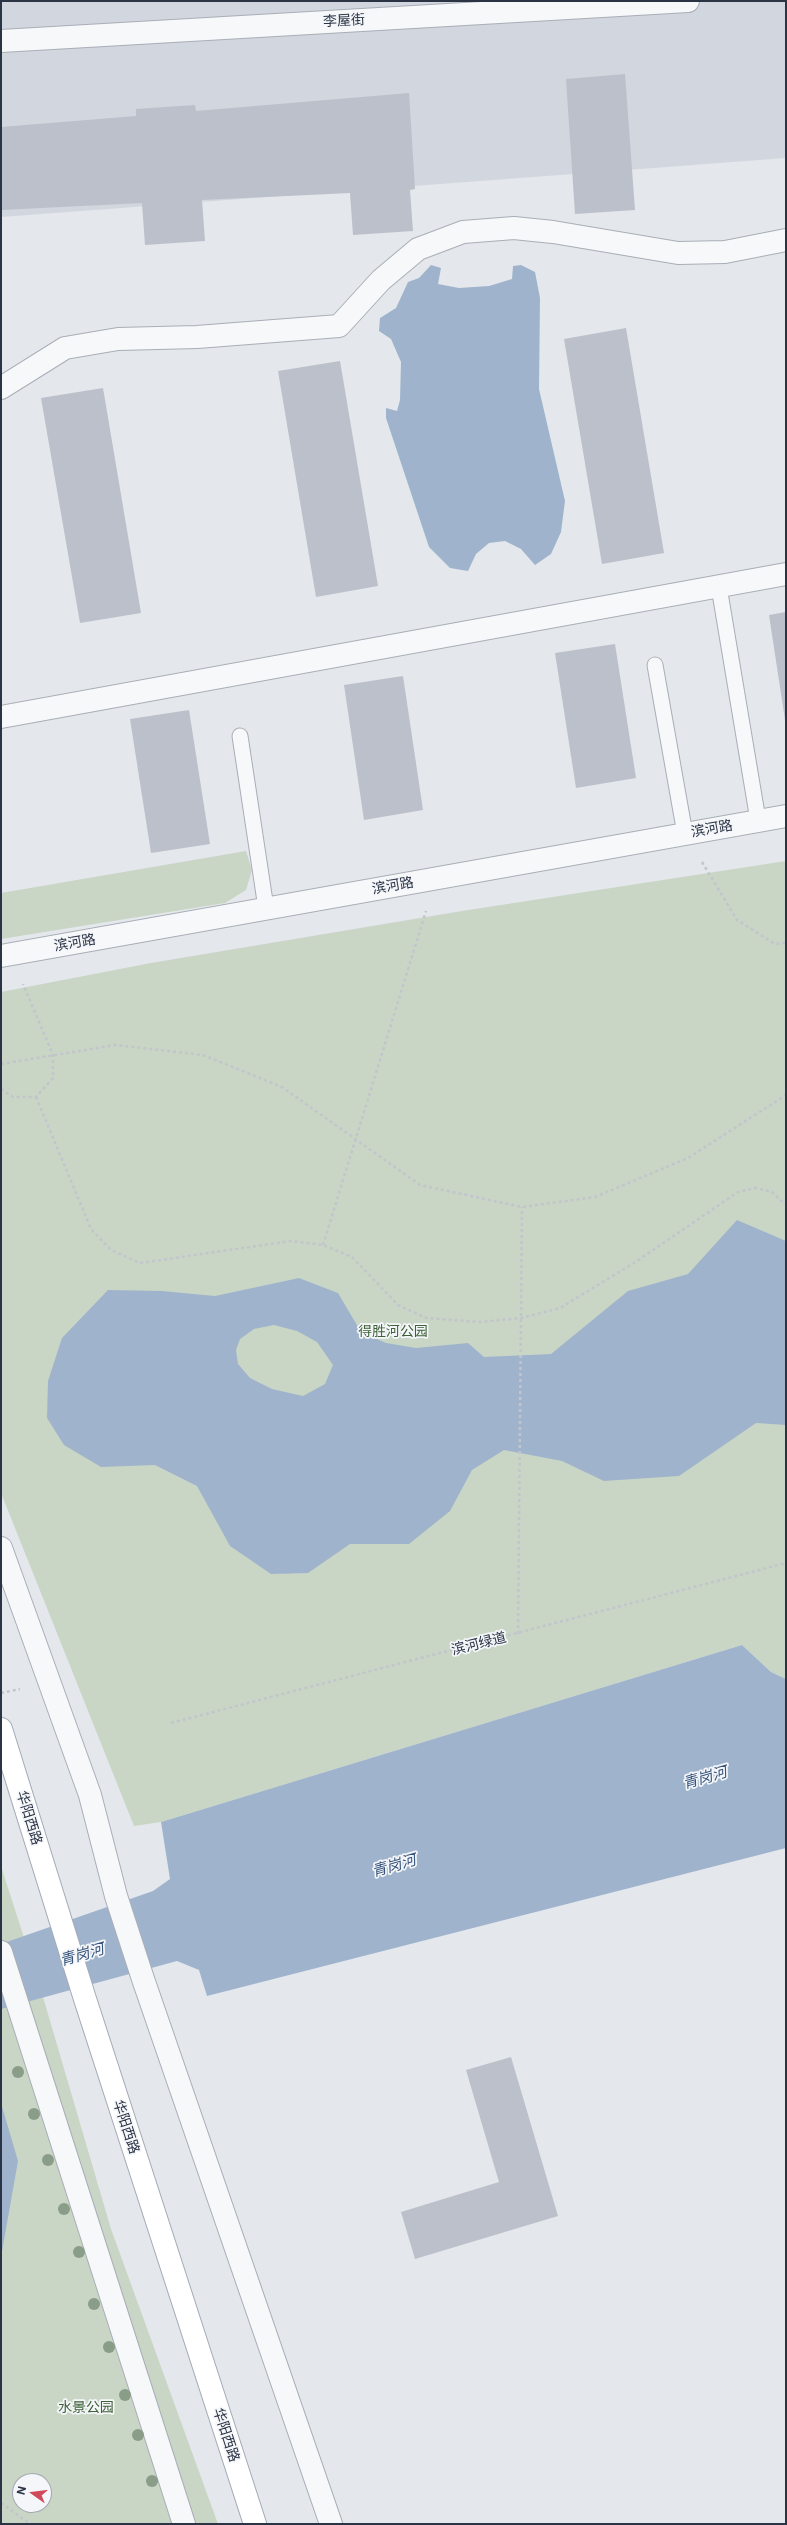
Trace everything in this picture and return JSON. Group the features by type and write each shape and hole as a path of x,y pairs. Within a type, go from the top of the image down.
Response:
{"main road":[{"name":"华阳西路","path":"1,1729 85,1999 254,2524"}],"street":[{"name":"李屋街","path":"1,41 680,1"},
{"path":"1,388 65,348 118,339 197,337 340,326 381,280 418,249 463,232 514,228 554,232 678,253 725,252 786,240"},
{"path":"1,717 786,574"},
{"name":"滨河路","path":"6,955 786,816"},
{"path":"1,1548 90,1795 116,1896 143,1979 331,2524"},
{"path":"1,1952 184,2524"}],"lane":[{"path":"719,587 758,820"},
{"path":"654,665 685,834"},
{"path":"240,736 266,908"}],"path":[{"path":"685,834 737,920 775,944 786,944"},
{"path":"323,1245 436,878"},
{"path":"1,1089 13,1097 36,1097 53,1078 53,1055 6,955"},
{"path":"1,1064 115,1045 203,1055 282,1087 420,1185 522,1207 595,1197 688,1158 786,1095"},
{"path":"36,1097 91,1229 112,1250 140,1263 291,1241 323,1245 352,1258 398,1305 426,1318 479,1322 521,1318 560,1308 634,1263 738,1192 755,1188 772,1192 786,1205"},
{"path":"518,1634 522,1207"},
{"name":"滨河绿道","path":"171,1723 518,1634 786,1563"},
{"path":"1,2504 30,2524"}],"shaded area":[{"path":"1,1 786,1 786,158 1,217"}],"green space":[{"path":"246,851 252,870 246,890 225,903 1,939 1,893"},
{"name":"得胜河公园","path":"786,861 786,1679 771,1672 742,1645 161,1822 134,1826 1,1493 1,992 151,963 462,911"},
{"name":"水景公园","path":"1,1866 43,1997 111,2229 218,2524 1,2524"}],"water":[{"path":"431,265 441,268 438,284 459,288 489,286 512,279 513,266 521,265 535,272 540,298 539,389 565,501 561,532 551,554 535,565 521,549 505,541 489,543 476,554 468,571 450,568 429,547 386,418 386,408 397,411 400,400 401,362 391,339 379,331 380,318 396,308 408,282 419,278"},
{"path":"737,1220 786,1241 786,1425 756,1423 679,1476 604,1481 562,1461 504,1450 472,1470 450,1511 409,1544 350,1544 308,1573 271,1574 230,1546 197,1486 155,1465 101,1467 64,1445 47,1418 48,1381 62,1338 108,1290 162,1291 215,1296 299,1278 338,1293 361,1332 386,1343 416,1348 468,1343 484,1357 551,1354 628,1291 688,1274","holes":["274,1325 297,1331 317,1342 333,1365 325,1384 303,1396 272,1389 250,1378 238,1364 236,1350 240,1339 254,1329"]},
{"name":"青岗河","path":"742,1645 771,1672 786,1679 786,1848 207,1996 199,1970 177,1961 1,2009 1,1944 153,1891 170,1879 161,1822"},
{"path":"1,2103 18,2161 1,2257"}],"building":[{"path":"625,74 635,210 575,214 566,79"},
{"path":"409,93 415,189 410,190 413,231 353,235 350,193 202,200 205,241 145,245 142,203 1,210 1,127 136,116 136,109 195,105 196,111"},
{"path":"626,328 664,553 602,564 564,339"},
{"path":"340,361 378,586 316,597 278,371"},
{"path":"103,388 141,613 80,623 41,398"},
{"path":"786,612 786,720 785,720 769,615"},
{"path":"615,644 636,778 576,788 555,653"},
{"path":"403,676 423,810 364,820 344,685"},
{"path":"189,710 210,844 151,853 130,719"},
{"path":"511,2057 558,2216 415,2259 401,2212 499,2182 466,2070"}]}
